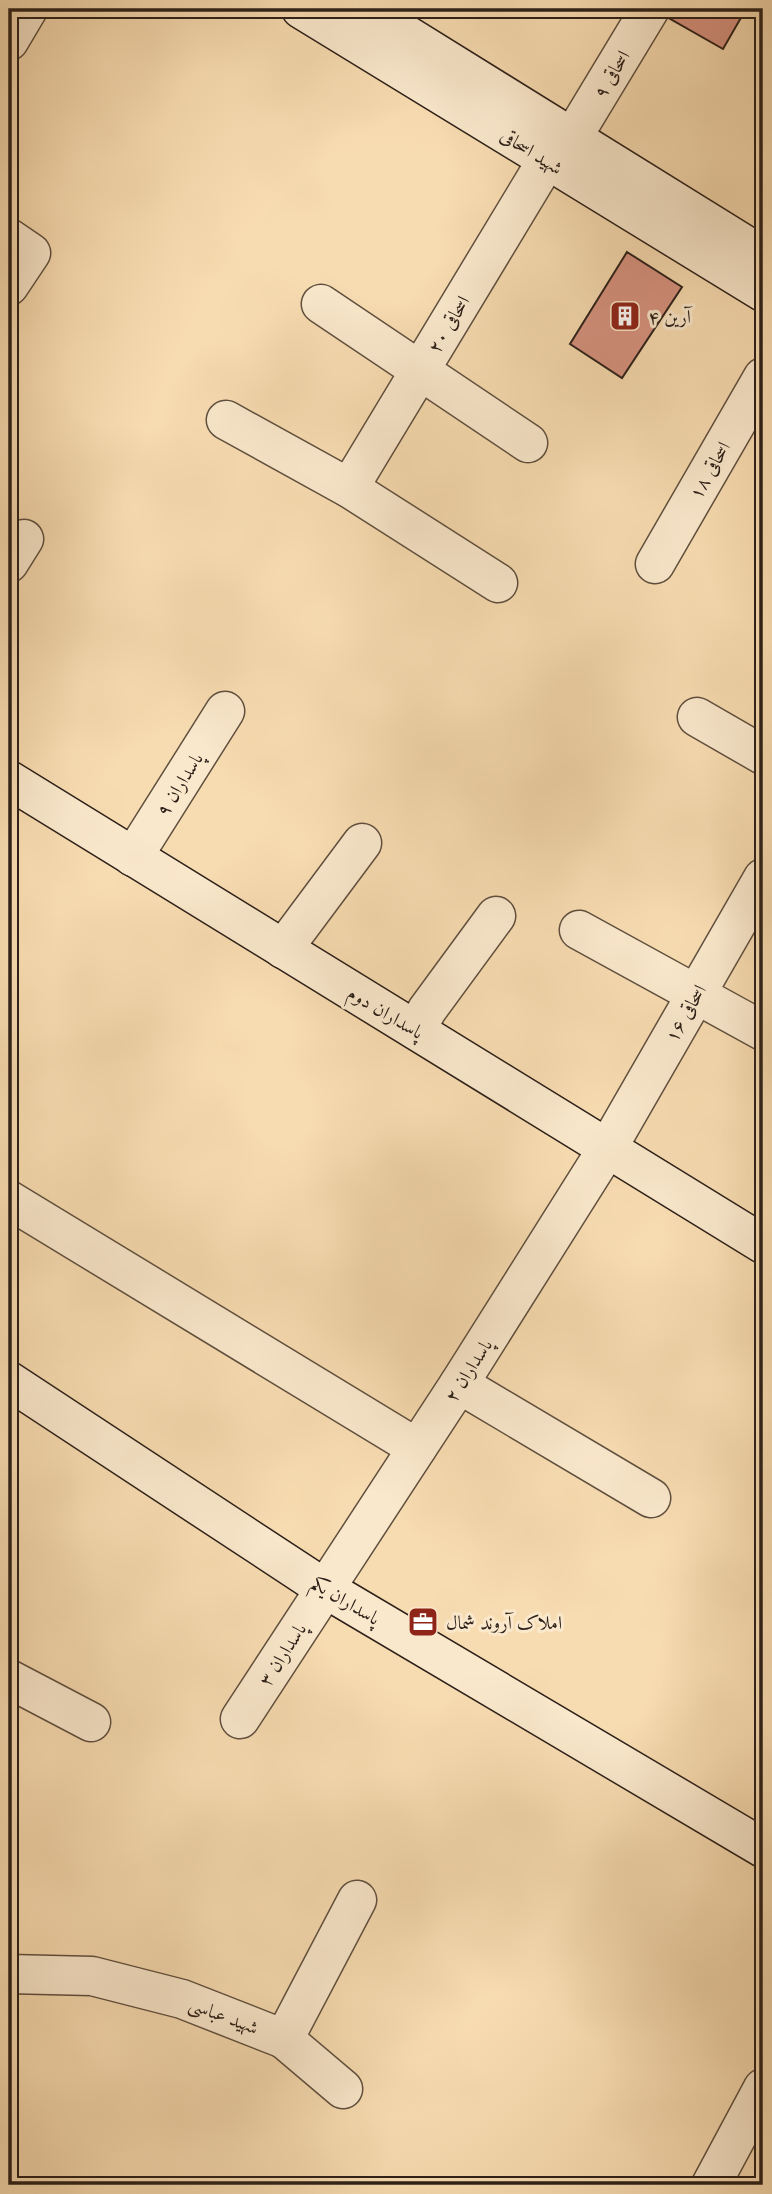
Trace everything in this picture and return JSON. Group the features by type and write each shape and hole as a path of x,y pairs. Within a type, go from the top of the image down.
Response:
{"street":[{"path":"9,41 28,9"},
{"name":"شهید اسحاقی","path":"301,9 354,17 559,149 763,292"},
{"name":"اسحاقی ۹","path":"559,149 650,9"},
{"name":"شهید اسحاقی","path":"559,149 763,256"},
{"name":"اسحاقی ۲۰","path":"349,488 559,149"},
{"path":"9,238 31,253 9,286"},
{"path":"321,304 528,443"},
{"name":"اسحاقی ۱۸","path":"655,564 763,377"},
{"path":"226,420 349,488 498,583"},
{"name":"پاسداران ۹","path":"133,857 225,711"},
{"path":"697,717 763,755"},
{"name":"پاسداران دوم","path":"9,780 763,1244"},
{"path":"283,950 362,843"},
{"name":"اسحاقی ۱۶","path":"607,1149 763,878"},
{"path":"416,1030 427,1010 496,916"},
{"path":"579,930 763,1031"},
{"name":"پاسداران ۲","path":"324,1588 459,1384 607,1149"},
{"path":"13,1211 417,1448"},
{"name":"پاسداران یکم","path":"9,1381 324,1588 763,1848"},
{"path":"459,1384 651,1498"},
{"name":"پاسداران ۳","path":"240,1719 324,1588"},
{"path":"9,1679 91,1723"},
{"name":"شهید عباسی","path":"9,1974 92,1976 182,1999 284,2039 357,1900"},
{"path":"284,2039 343,2089"},
{"path":"710,2185 763,2088"}],"building":[{"path":"662,9 746,9 723,49 660,13"},
{"name":"آرین ۴","path":"627,252 682,287 622,378 570,344"}],"place":[{"name":"آرین ۴","path":"625,316"},
{"name":"املاک آروند شمال","path":"423,1622"}]}
